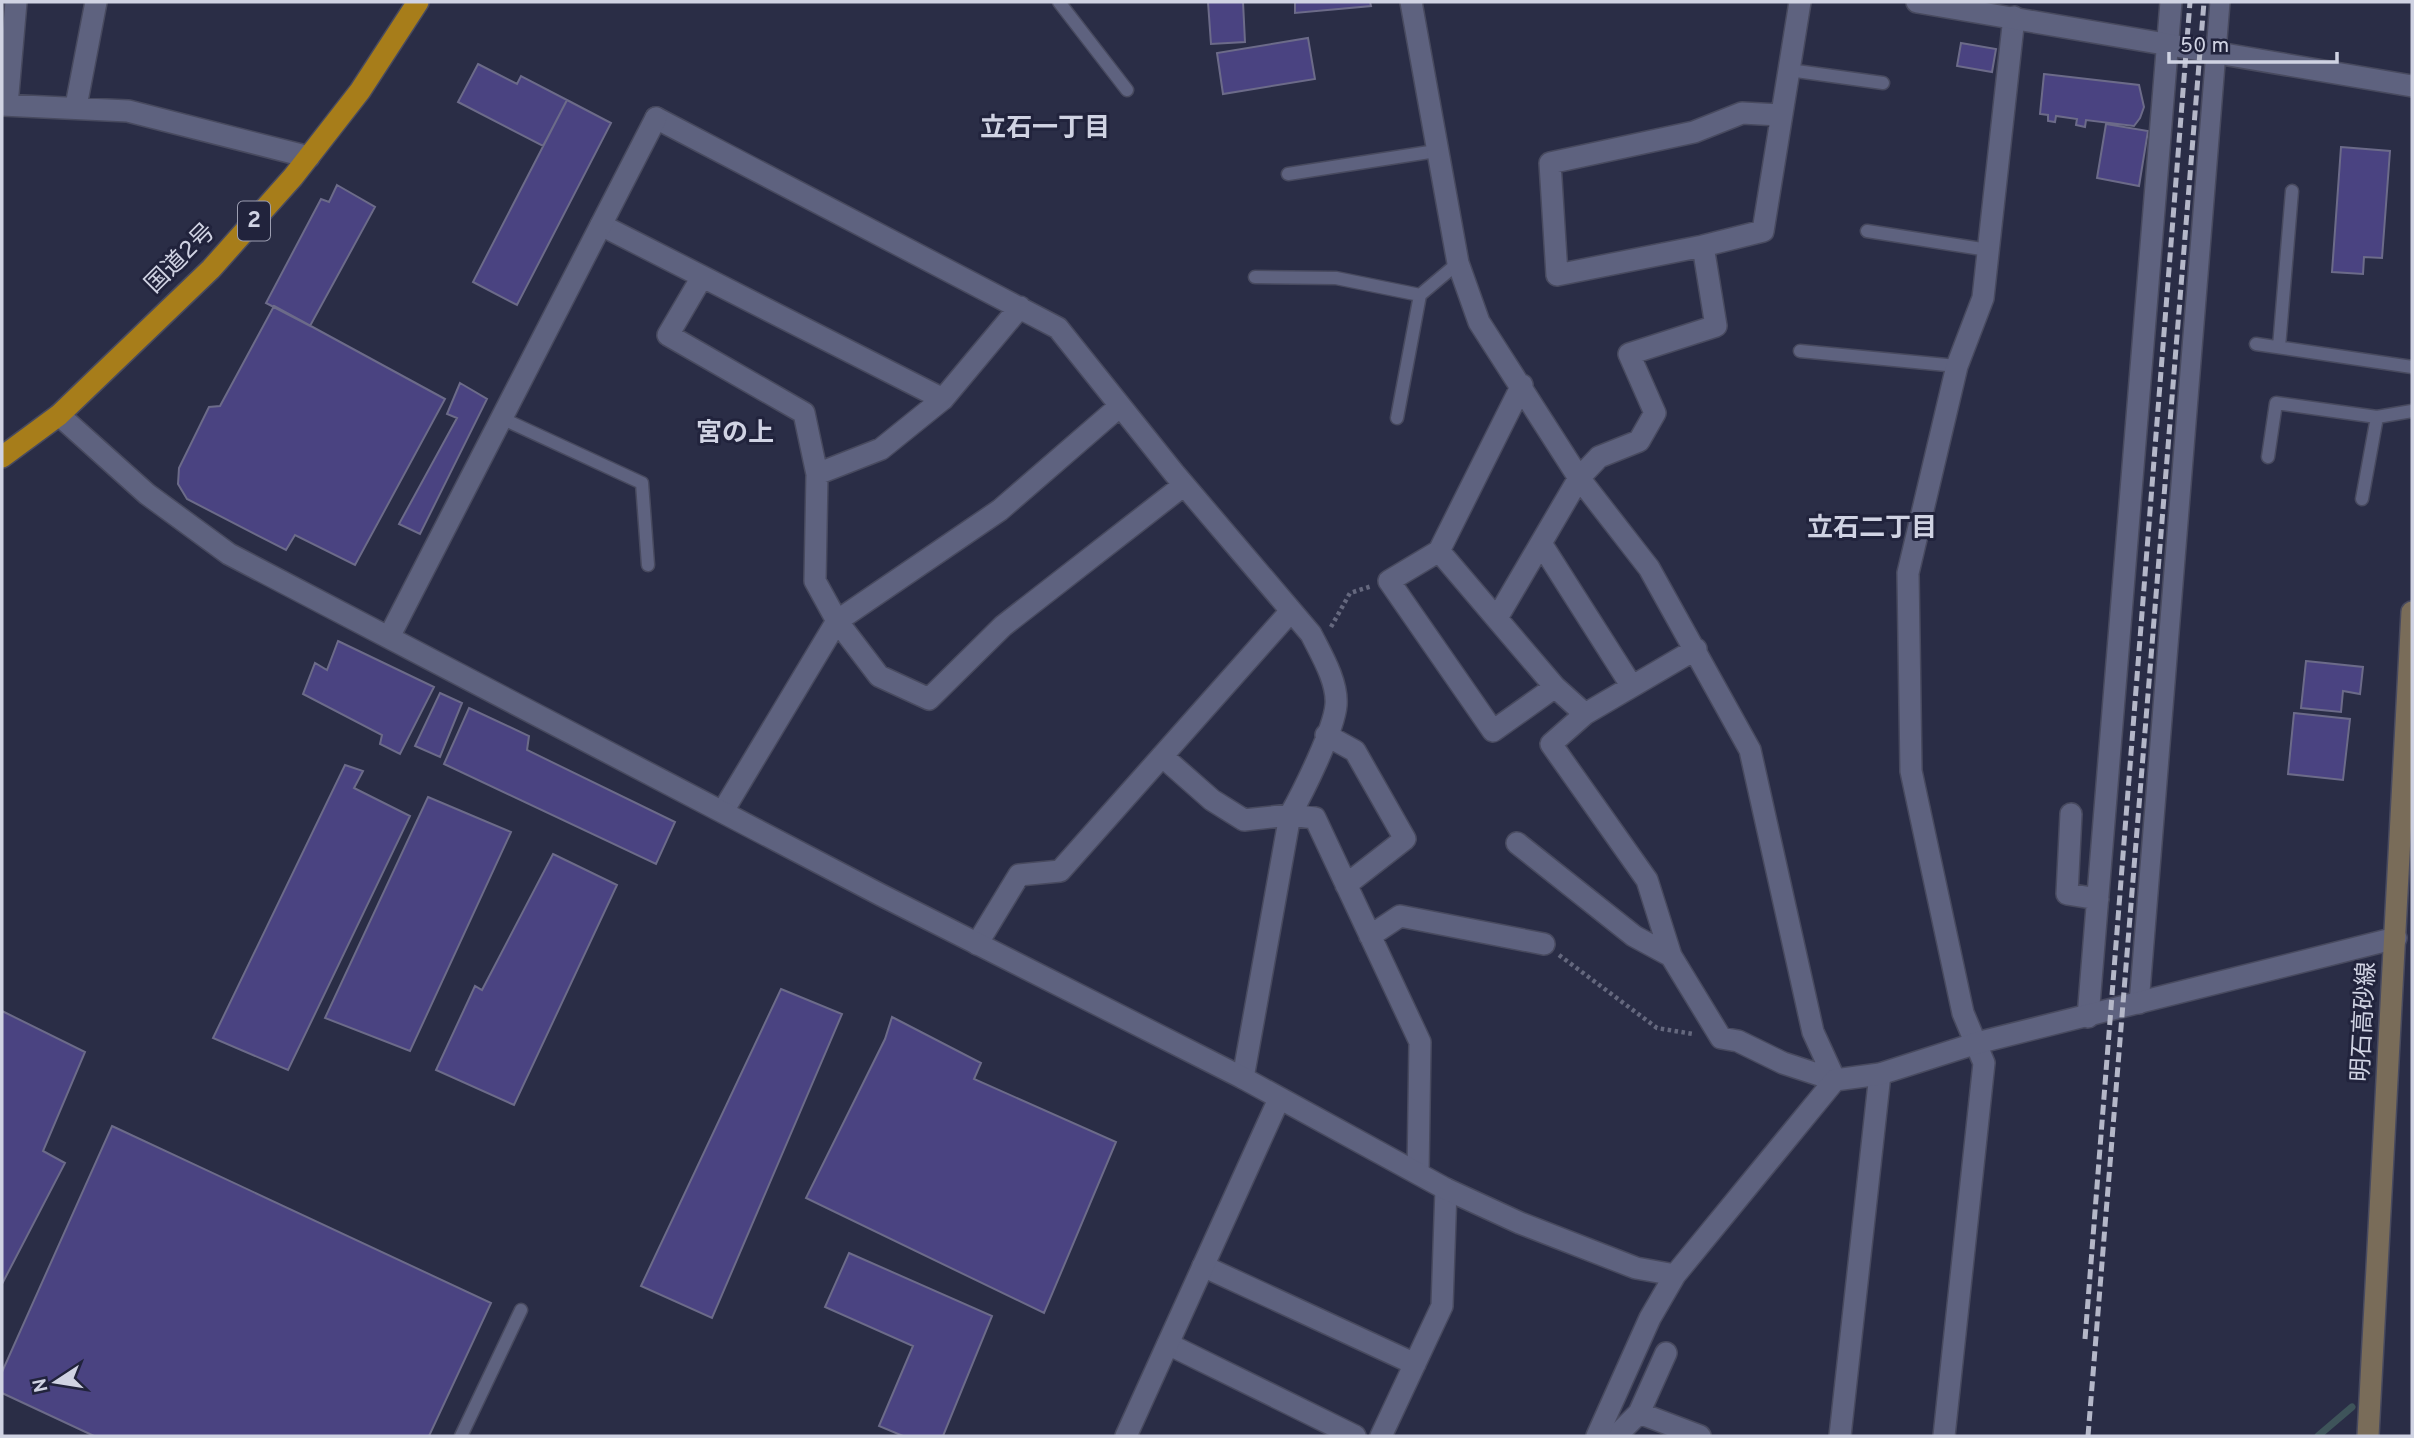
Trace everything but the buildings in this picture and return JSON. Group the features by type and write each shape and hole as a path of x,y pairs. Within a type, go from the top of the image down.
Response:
{"highway":[{"name":"国道2号","path":"2,457 59,415 211,269 309,157 360,91 418,2"}],"main road":[{"name":"明石高砂線","path":"2368,1436 2404,936 2412,612"}],"street":[{"path":"16,2 5,105 76,106 128,111 309,157"},
{"path":"76,106 96,2"},
{"path":"1411,2 1458,263 1479,321 1579,478 1649,568 1750,750 1813,1032 1835,1080"},
{"path":"1780,115 1742,113 1694,132 1550,163 1557,275 1703,246 1763,231 1800,2"},
{"path":"1917,2 2412,86"},
{"path":"2088,1017 2171,2"},
{"path":"2139,1004 2220,2"},
{"path":"1944,1436 1984,1063 1963,1013 1911,771 1908,573 1957,366 1983,298 2014,17"},
{"path":"389,636 656,118 1058,328 1184,485 1311,634 1326,664 1336,704 1308,783 1290,815 1243,1078"},
{"path":"601,225 943,399"},
{"path":"1497,618 1579,478 1599,457 1639,441 1655,413 1629,354 1716,326 1703,246"},
{"path":"702,277 668,335 804,413 817,474 815,581 837,621 879,676 929,699 1003,626 1184,485"},
{"path":"817,474 881,449 943,399 1020,307"},
{"path":"1521,385 1439,551 1389,581 1493,731 1555,687"},
{"path":"723,811 837,621 1000,510 1120,406"},
{"path":"59,415 147,494 229,554 977,944 1243,1078 1446,1189 1520,1223 1636,1268 1675,1275"},
{"path":"1542,545 1631,685"},
{"path":"1439,551 1555,687 1585,714"},
{"path":"977,944 1019,875 1060,871 1291,611"},
{"path":"1696,649 1585,714 1551,744 1647,880 1671,956 1721,1038 1738,1041 1783,1063 1835,1080 1880,1074 1977,1043 2404,936"},
{"path":"1326,734 1355,751 1405,839 1346,885"},
{"path":"1163,756 1212,800 1244,820 1290,815 1315,818 1420,1042 1418,1173"},
{"path":"2071,814 2067,894 2098,899"},
{"path":"1517,843 1634,936 1671,956"},
{"path":"1370,936 1399,916 1544,944"},
{"path":"1840,1436 1880,1074"},
{"path":"1597,1436 1650,1318 1675,1275 1835,1080"},
{"path":"1126,1436 1279,1099"},
{"path":"1381,1436 1442,1306 1446,1189"},
{"path":"1203,1266 1415,1364"},
{"path":"1168,1344 1355,1436"},
{"path":"1616,1436 1639,1413 1666,1353"},
{"path":"1639,1413 1700,1436"}],"lane":[{"path":"1059,2 1127,90"},
{"path":"1789,71 1883,83"},
{"path":"1289,174 1436,151"},
{"path":"2279,347 2292,191"},
{"path":"1867,231 1988,250"},
{"path":"1397,418 1420,295 1458,263"},
{"path":"1255,277 1336,278 1420,295"},
{"path":"2256,344 2412,366"},
{"path":"1800,351 1957,366"},
{"path":"2267,457 2276,403 2377,417 2412,411"},
{"path":"2362,499 2377,417"},
{"path":"501,418 642,483 648,565"},
{"path":"461,1436 521,1310"}],"path":[{"path":"1318,648 1350,593 1389,581"},
{"path":"1544,944 1657,1028 1721,1038"}],"waterway":[{"path":"2318,1436 2352,1407"}],"railway":[{"path":"2085,1339 2190,2"},
{"path":"2088,1436 2204,2"}],"district":[{"name":"立石一丁目","path":"1045,129"},
{"name":"宮の上","path":"735,434"},
{"name":"立石二丁目","path":"1872,529"}]}
